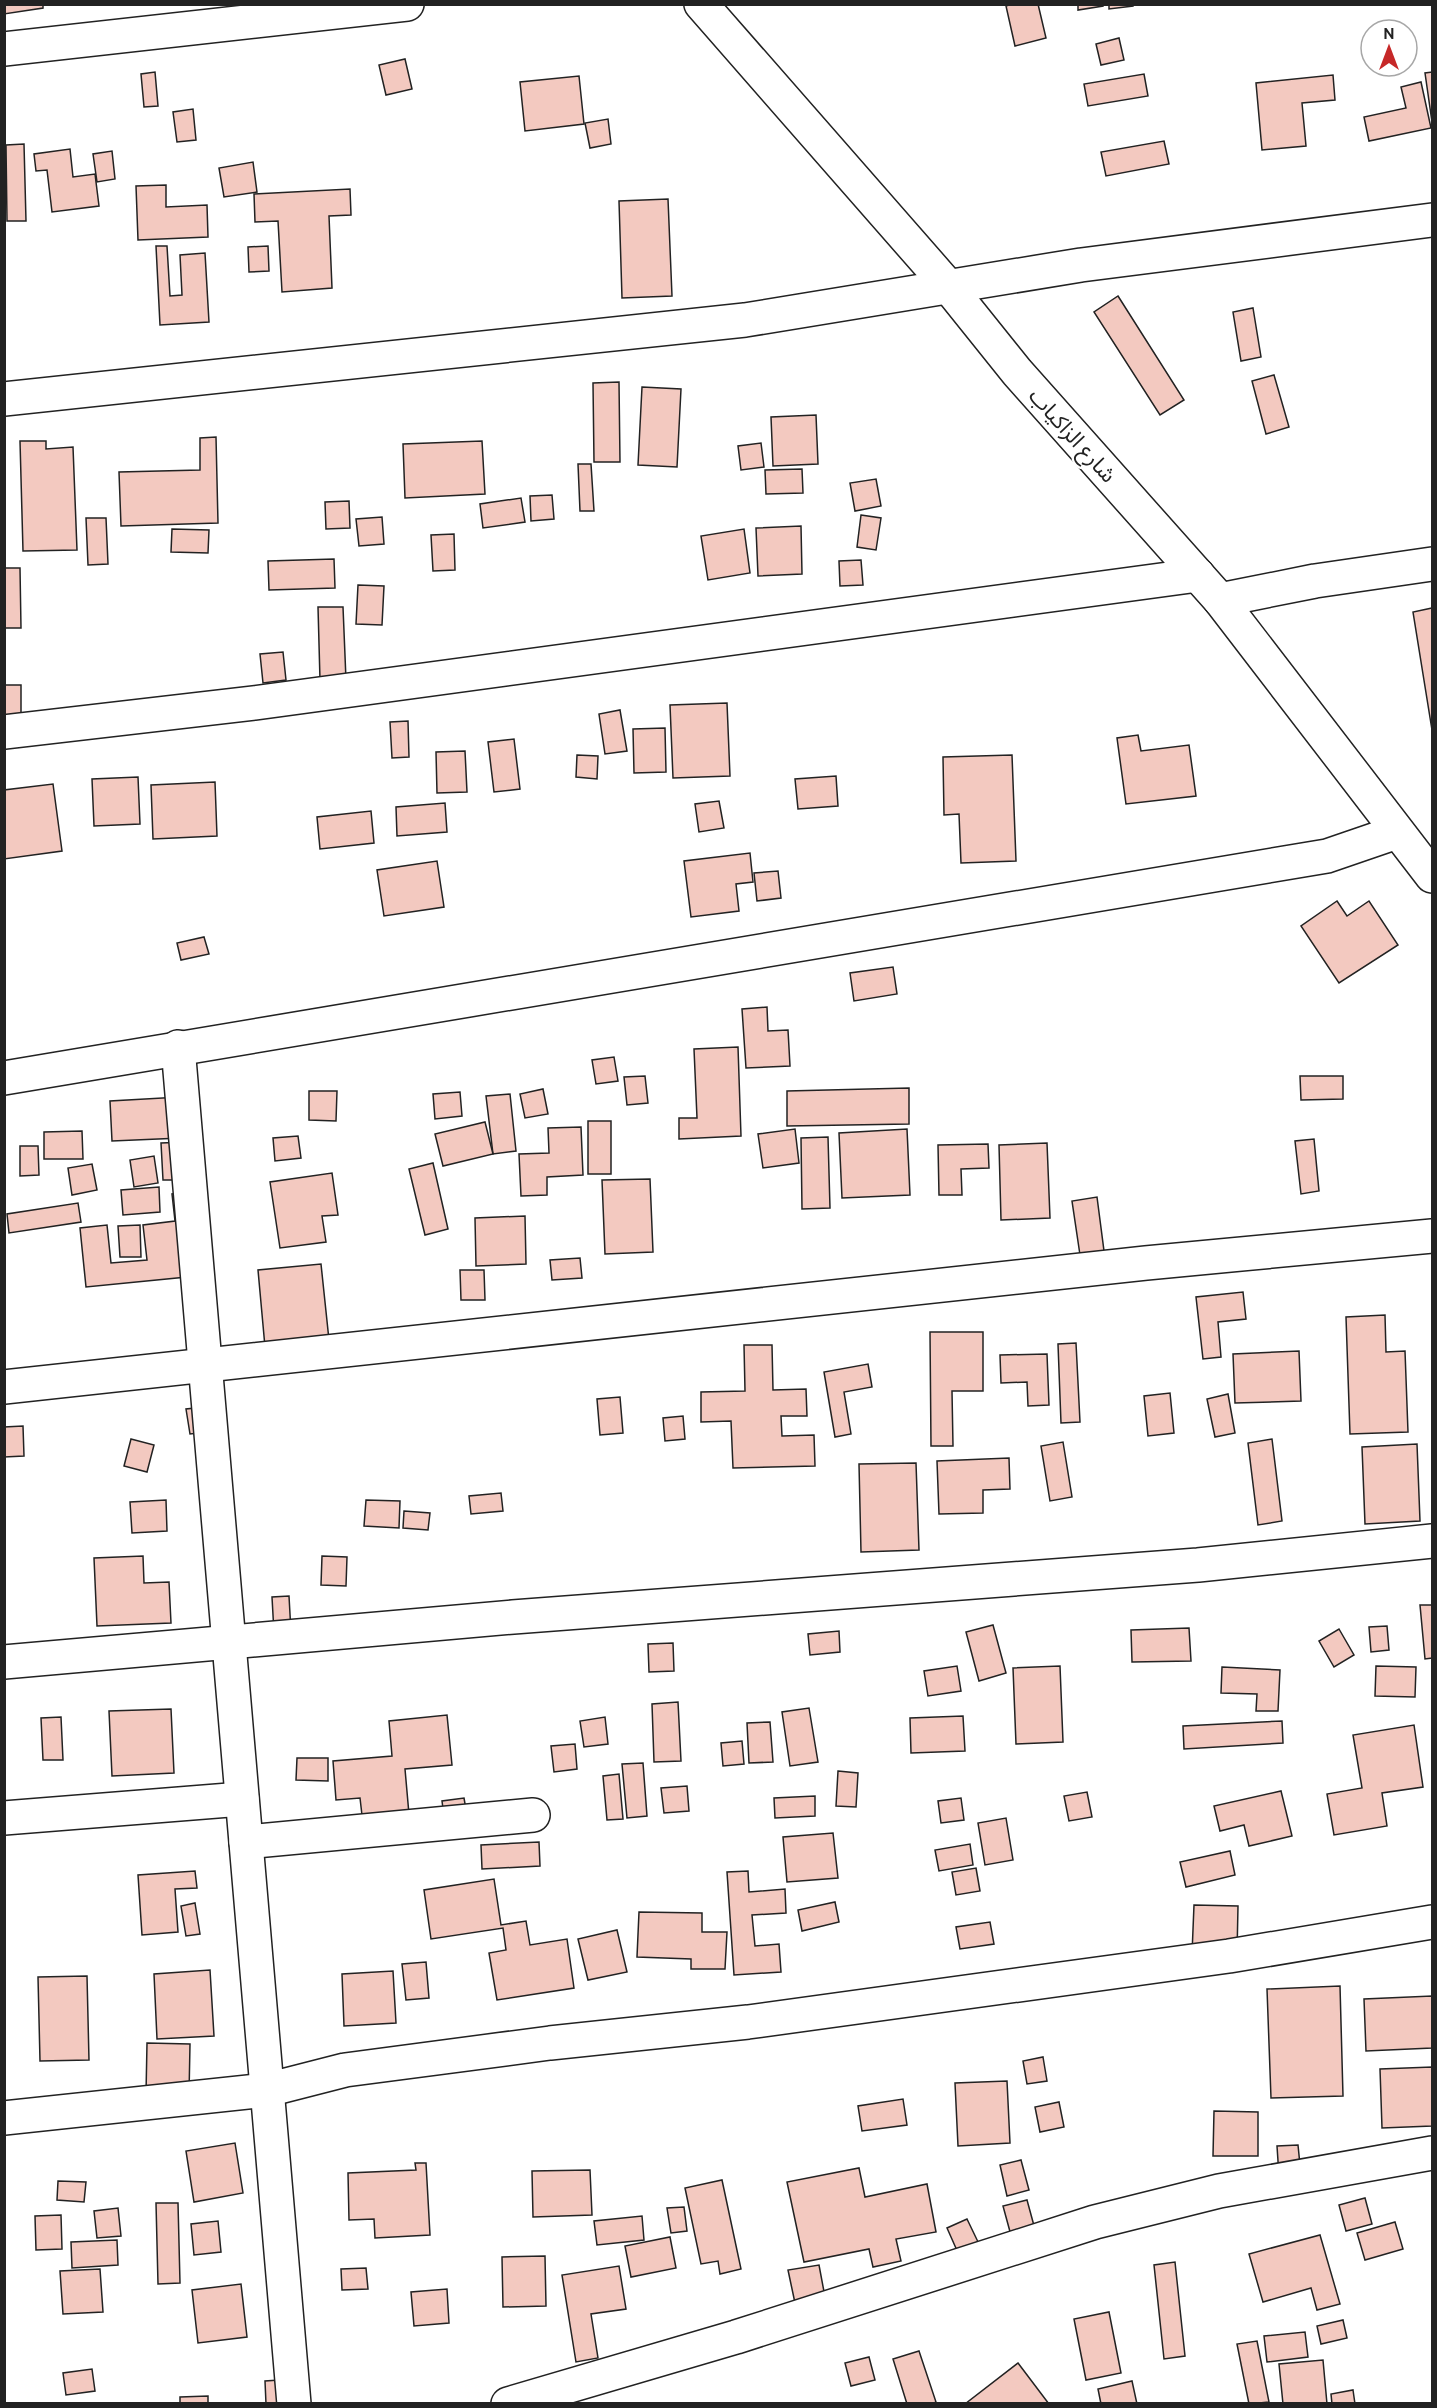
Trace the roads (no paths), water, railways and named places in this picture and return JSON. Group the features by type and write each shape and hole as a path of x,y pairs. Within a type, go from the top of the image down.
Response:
{"street":[{"path":"4,49 407,4"},
{"name":"شارع الزاكياب","path":"701,4 948,286 1017,372 1220,600 1432,876"},
{"path":"4,399 745,320 1081,265 1432,220"},
{"path":"1220,600 1315,581 1432,564"},
{"path":"4,732 266,701 1198,575"},
{"path":"4,1077 1327,856 1397,832"},
{"path":"178,1047 294,2403"},
{"path":"4,1387 1134,1265 1432,1236"},
{"path":"4,1662 513,1617 1198,1565 1432,1540"},
{"path":"4,1818 242,1800"},
{"path":"246,1842 533,1815"},
{"path":"4,2118 267,2090 345,2070 550,2043 748,2022 1229,1956 1432,1922"},
{"path":"508,2403 736,2337 1095,2222 1219,2191 1432,2153"}]}
